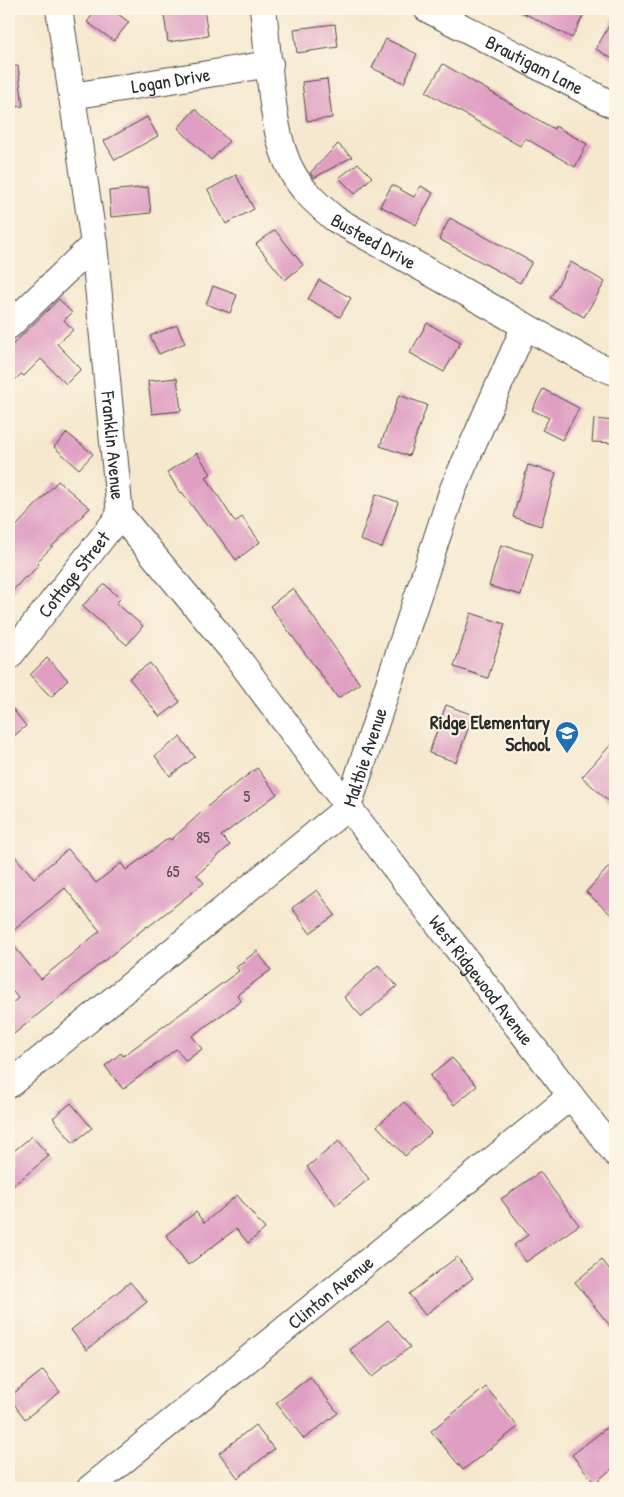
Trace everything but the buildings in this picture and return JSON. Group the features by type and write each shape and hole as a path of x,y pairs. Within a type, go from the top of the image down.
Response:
{"street":[{"name":"Franklin Avenue","path":"59,9 94,244 120,515 231,649 348,807"},
{"name":"Busteed Drive","path":"263,9 281,145 290,168 304,190 318,206 335,219 588,362 615,372"},
{"name":"Brautigam Lane","path":"427,9 615,106"},
{"name":"Logan Drive","path":"72,96 270,64"},
{"path":"9,326 94,244"},
{"name":"Maltbie Avenue","path":"9,1085 348,807 453,489 524,326"},
{"name":"Cottage Street","path":"9,657 120,515"},
{"name":"West Ridgewood Avenue","path":"348,807 615,1153"},
{"name":"Clinton Avenue","path":"90,1488 571,1096"}],"place":[{"name":"Ridge Elementary School","path":"567,754"}]}
